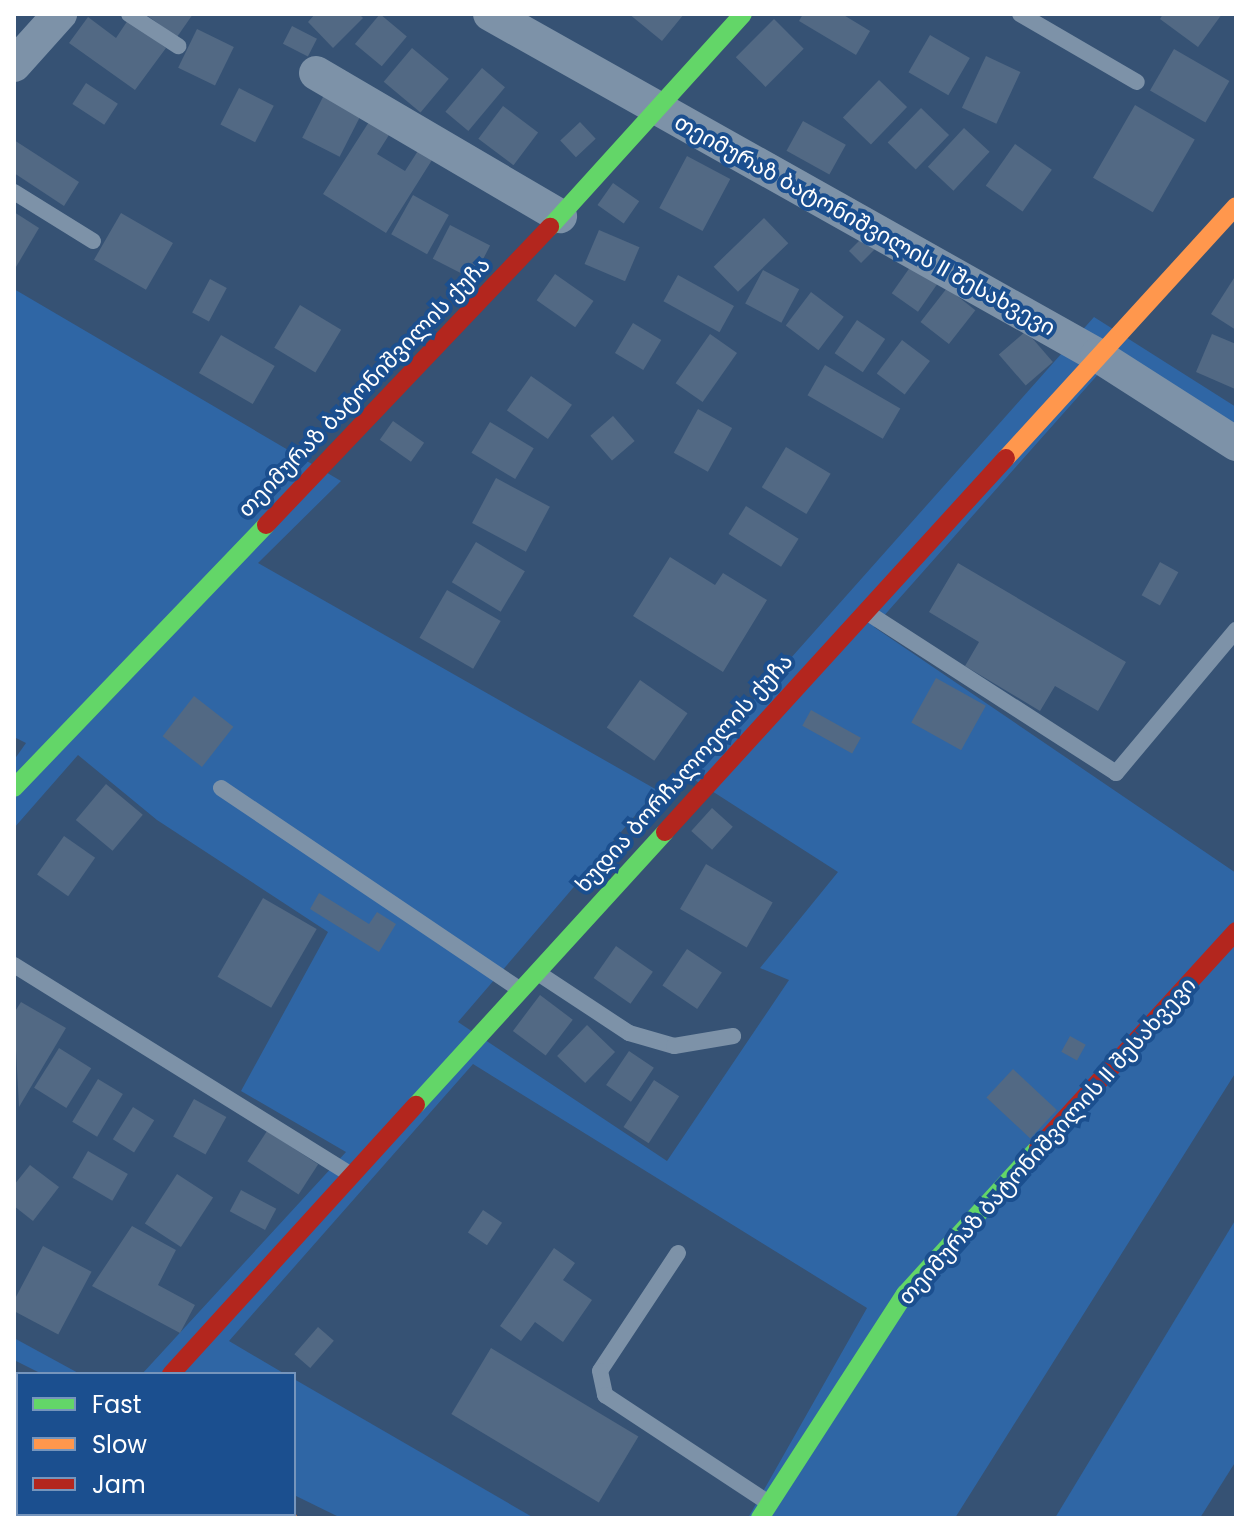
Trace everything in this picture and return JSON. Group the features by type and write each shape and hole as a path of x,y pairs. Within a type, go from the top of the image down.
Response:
{"street":[{"path":"14,65 60,14"},
{"name":"თეიმურაზ ბატონიშვილის II შესახვევი","path":"490,14 1097,355 1236,444"},
{"name":"თეიმურაზ ბატონიშვილის ქუჩა","path":"14,788 661,111 743,14"},
{"path":"316,73 560,216"},
{"name":"ხუდია ბორჩალოელის ქუჩა","path":"173,1372 863,610 1236,206"},
{"name":"თეიმურაზ ბატონიშვილის II შესახვევი","path":"764,1510 905,1294 1236,931"}],"lane":[{"path":"129,14 178,46"},
{"path":"1020,14 1137,82"},
{"path":"14,192 93,241"},
{"path":"863,610 1116,773 1236,630"},
{"path":"221,788 520,990"},
{"path":"14,965 352,1175"},
{"path":"536,972 629,1033 674,1046 733,1036"},
{"path":"678,1253 600,1371 605,1395 764,1510"}],"shaded area":[{"path":"14,289 341,481 258,563 657,790 458,1022 667,1161 789,980 760,968 838,872 687,775 1094,317 1236,407 1236,458 1101,371 874,627 1236,873 1236,1072 955,1518 748,1518 867,1308 473,1064 229,1341 282,1372 144,1372 346,1152 241,1091 328,932 157,820 78,755 14,828 14,760 26,743 14,737"},
{"path":"1236,1219 1236,1461 1200,1518 1055,1518"},
{"path":"14,1338 76,1372 38,1372 14,1360"},
{"path":"296,1380 534,1518 341,1518 296,1496"}],"building":[{"path":"145,14 193,14 177,37"},
{"path":"315,14 359,14 363,18 333,48 308,22"},
{"path":"380,14 407,36 382,66 355,44"},
{"path":"629,14 684,14 662,41"},
{"path":"803,14 842,14 870,31 856,55 799,21"},
{"path":"1163,14 1222,14 1198,47 1160,19"},
{"path":"88,17 116,38 128,20 166,48 135,90 69,43"},
{"path":"774,19 804,49 766,87 736,57"},
{"path":"292,26 317,39 308,57 283,44"},
{"path":"197,29 234,47 215,86 178,68"},
{"path":"930,35 970,58 948,95 908,72"},
{"path":"412,48 449,79 420,113 384,82"},
{"path":"1174,49 1229,81 1205,123 1150,91"},
{"path":"986,56 1020,72 996,124 962,108"},
{"path":"482,68 505,87 468,131 445,112"},
{"path":"879,80 907,107 871,144 843,117"},
{"path":"86,83 118,104 104,125 72,104"},
{"path":"239,88 274,106 255,142 220,125"},
{"path":"324,95 361,114 340,157 302,138"},
{"path":"1135,105 1195,140 1153,212 1093,178"},
{"path":"503,106 538,132 513,165 478,139"},
{"path":"921,108 949,135 916,170 888,143"},
{"path":"374,114 394,127 377,154 405,171 423,143 437,152 386,233 323,194"},
{"path":"803,121 846,145 829,174 787,151"},
{"path":"580,122 596,139 576,157 560,140"},
{"path":"964,128 990,152 953,191 928,167"},
{"path":"14,140 79,182 64,206 14,173"},
{"path":"1015,144 1052,170 1023,212 986,186"},
{"path":"687,156 730,179 703,231 659,208"},
{"path":"613,183 639,201 624,223 598,205"},
{"path":"413,195 449,215 427,254 391,234"},
{"path":"14,212 39,228 16,267 14,265"},
{"path":"121,213 173,243 146,290 94,260"},
{"path":"764,218 788,243 738,292 714,267"},
{"path":"450,225 490,245 473,279 433,259"},
{"path":"599,230 640,247 625,281 585,264"},
{"path":"866,234 878,246 861,263 849,251"},
{"path":"913,263 939,281 918,312 892,293"},
{"path":"763,270 799,289 781,323 745,304"},
{"path":"555,274 594,301 575,327 537,300"},
{"path":"678,275 734,306 719,332 663,301"},
{"path":"1236,275 1236,330 1211,314"},
{"path":"210,279 227,288 209,321 192,313"},
{"path":"947,288 975,310 949,344 921,322"},
{"path":"811,292 844,317 818,350 786,326"},
{"path":"300,305 341,330 315,373 274,348"},
{"path":"857,320 885,339 863,372 835,353"},
{"path":"633,323 661,340 643,370 615,353"},
{"path":"1026,331 1053,362 1026,386 999,355"},
{"path":"710,334 737,353 703,402 676,383"},
{"path":"1212,334 1236,344 1235,389 1196,372"},
{"path":"221,335 275,366 253,404 199,373"},
{"path":"902,340 930,361 905,395 877,374"},
{"path":"825,365 900,409 883,439 808,395"},
{"path":"531,376 572,405 548,439 507,410"},
{"path":"698,409 732,428 708,472 674,453"},
{"path":"613,416 635,441 612,461 590,436"},
{"path":"393,421 424,443 411,462 380,440"},
{"path":"490,422 534,448 515,479 471,453"},
{"path":"786,447 831,474 806,514 762,487"},
{"path":"496,478 550,507 526,552 472,523"},
{"path":"746,506 799,539 781,567 729,534"},
{"path":"476,542 525,571 501,612 452,582"},
{"path":"670,557 715,585 723,573 767,600 723,672 633,616"},
{"path":"1160,562 1178,572 1160,605 1142,595"},
{"path":"958,563 1126,662 1098,711 1055,686 1040,711 965,666 979,642 929,612"},
{"path":"447,590 501,621 473,669 420,638"},
{"path":"936,678 986,706 961,750 911,723"},
{"path":"640,680 688,713 654,761 607,728"},
{"path":"194,696 233,727 202,767 163,736"},
{"path":"811,710 861,738 852,753 802,726"},
{"path":"106,784 143,815 113,851 76,820"},
{"path":"712,808 733,827 712,850 691,831"},
{"path":"64,836 95,858 68,896 37,875"},
{"path":"706,864 773,902 747,948 680,909"},
{"path":"319,893 369,924 377,912 396,924 379,952 310,909"},
{"path":"263,898 317,929 271,1008 218,977"},
{"path":"616,946 653,972 630,1004 594,978"},
{"path":"687,949 722,972 697,1009 662,985"},
{"path":"540,995 573,1020 546,1056 513,1031"},
{"path":"21,1002 66,1028 19,1107 14,1013"},
{"path":"587,1025 615,1052 585,1083 557,1056"},
{"path":"1070,1036 1086,1045 1077,1060 1061,1052"},
{"path":"59,1048 91,1068 66,1108 34,1088"},
{"path":"629,1051 654,1068 631,1102 606,1085"},
{"path":"1013,1069 1057,1110 1030,1138 986,1098"},
{"path":"98,1079 123,1094 97,1137 72,1122"},
{"path":"654,1080 679,1096 649,1143 624,1127"},
{"path":"194,1099 226,1117 206,1155 173,1137"},
{"path":"133,1107 154,1120 134,1152 113,1139"},
{"path":"267,1131 318,1164 299,1194 247,1161"},
{"path":"88,1151 128,1174 112,1201 72,1178"},
{"path":"30,1165 59,1187 33,1221 14,1206 14,1185"},
{"path":"177,1174 213,1197 181,1247 145,1223"},
{"path":"241,1190 276,1209 265,1230 230,1211"},
{"path":"483,1210 502,1223 487,1245 468,1232"},
{"path":"132,1226 176,1250 158,1285 195,1305 180,1333 92,1286"},
{"path":"43,1246 92,1272 58,1335 14,1311 14,1301"},
{"path":"554,1248 575,1263 563,1280 592,1300 563,1342 535,1322 521,1341 500,1326"},
{"path":"318,1327 334,1341 310,1368 294,1354"},
{"path":"491,1348 638,1437 599,1503 451,1414"}],"traffic: fast":[{"path":"550,227 743,14"},
{"path":"14,788 266,525"},
{"path":"416,1105 665,832"},
{"path":"760,1518 905,1294 1038,1148"}],"traffic: slow":[{"path":"1006,458 1236,206"},
{"path":"284,1516 288,1518"}],"traffic: jam":[{"path":"266,525 550,227"},
{"path":"665,832 1006,458"},
{"path":"1038,1148 1236,931"},
{"path":"173,1372 416,1105"}]}
